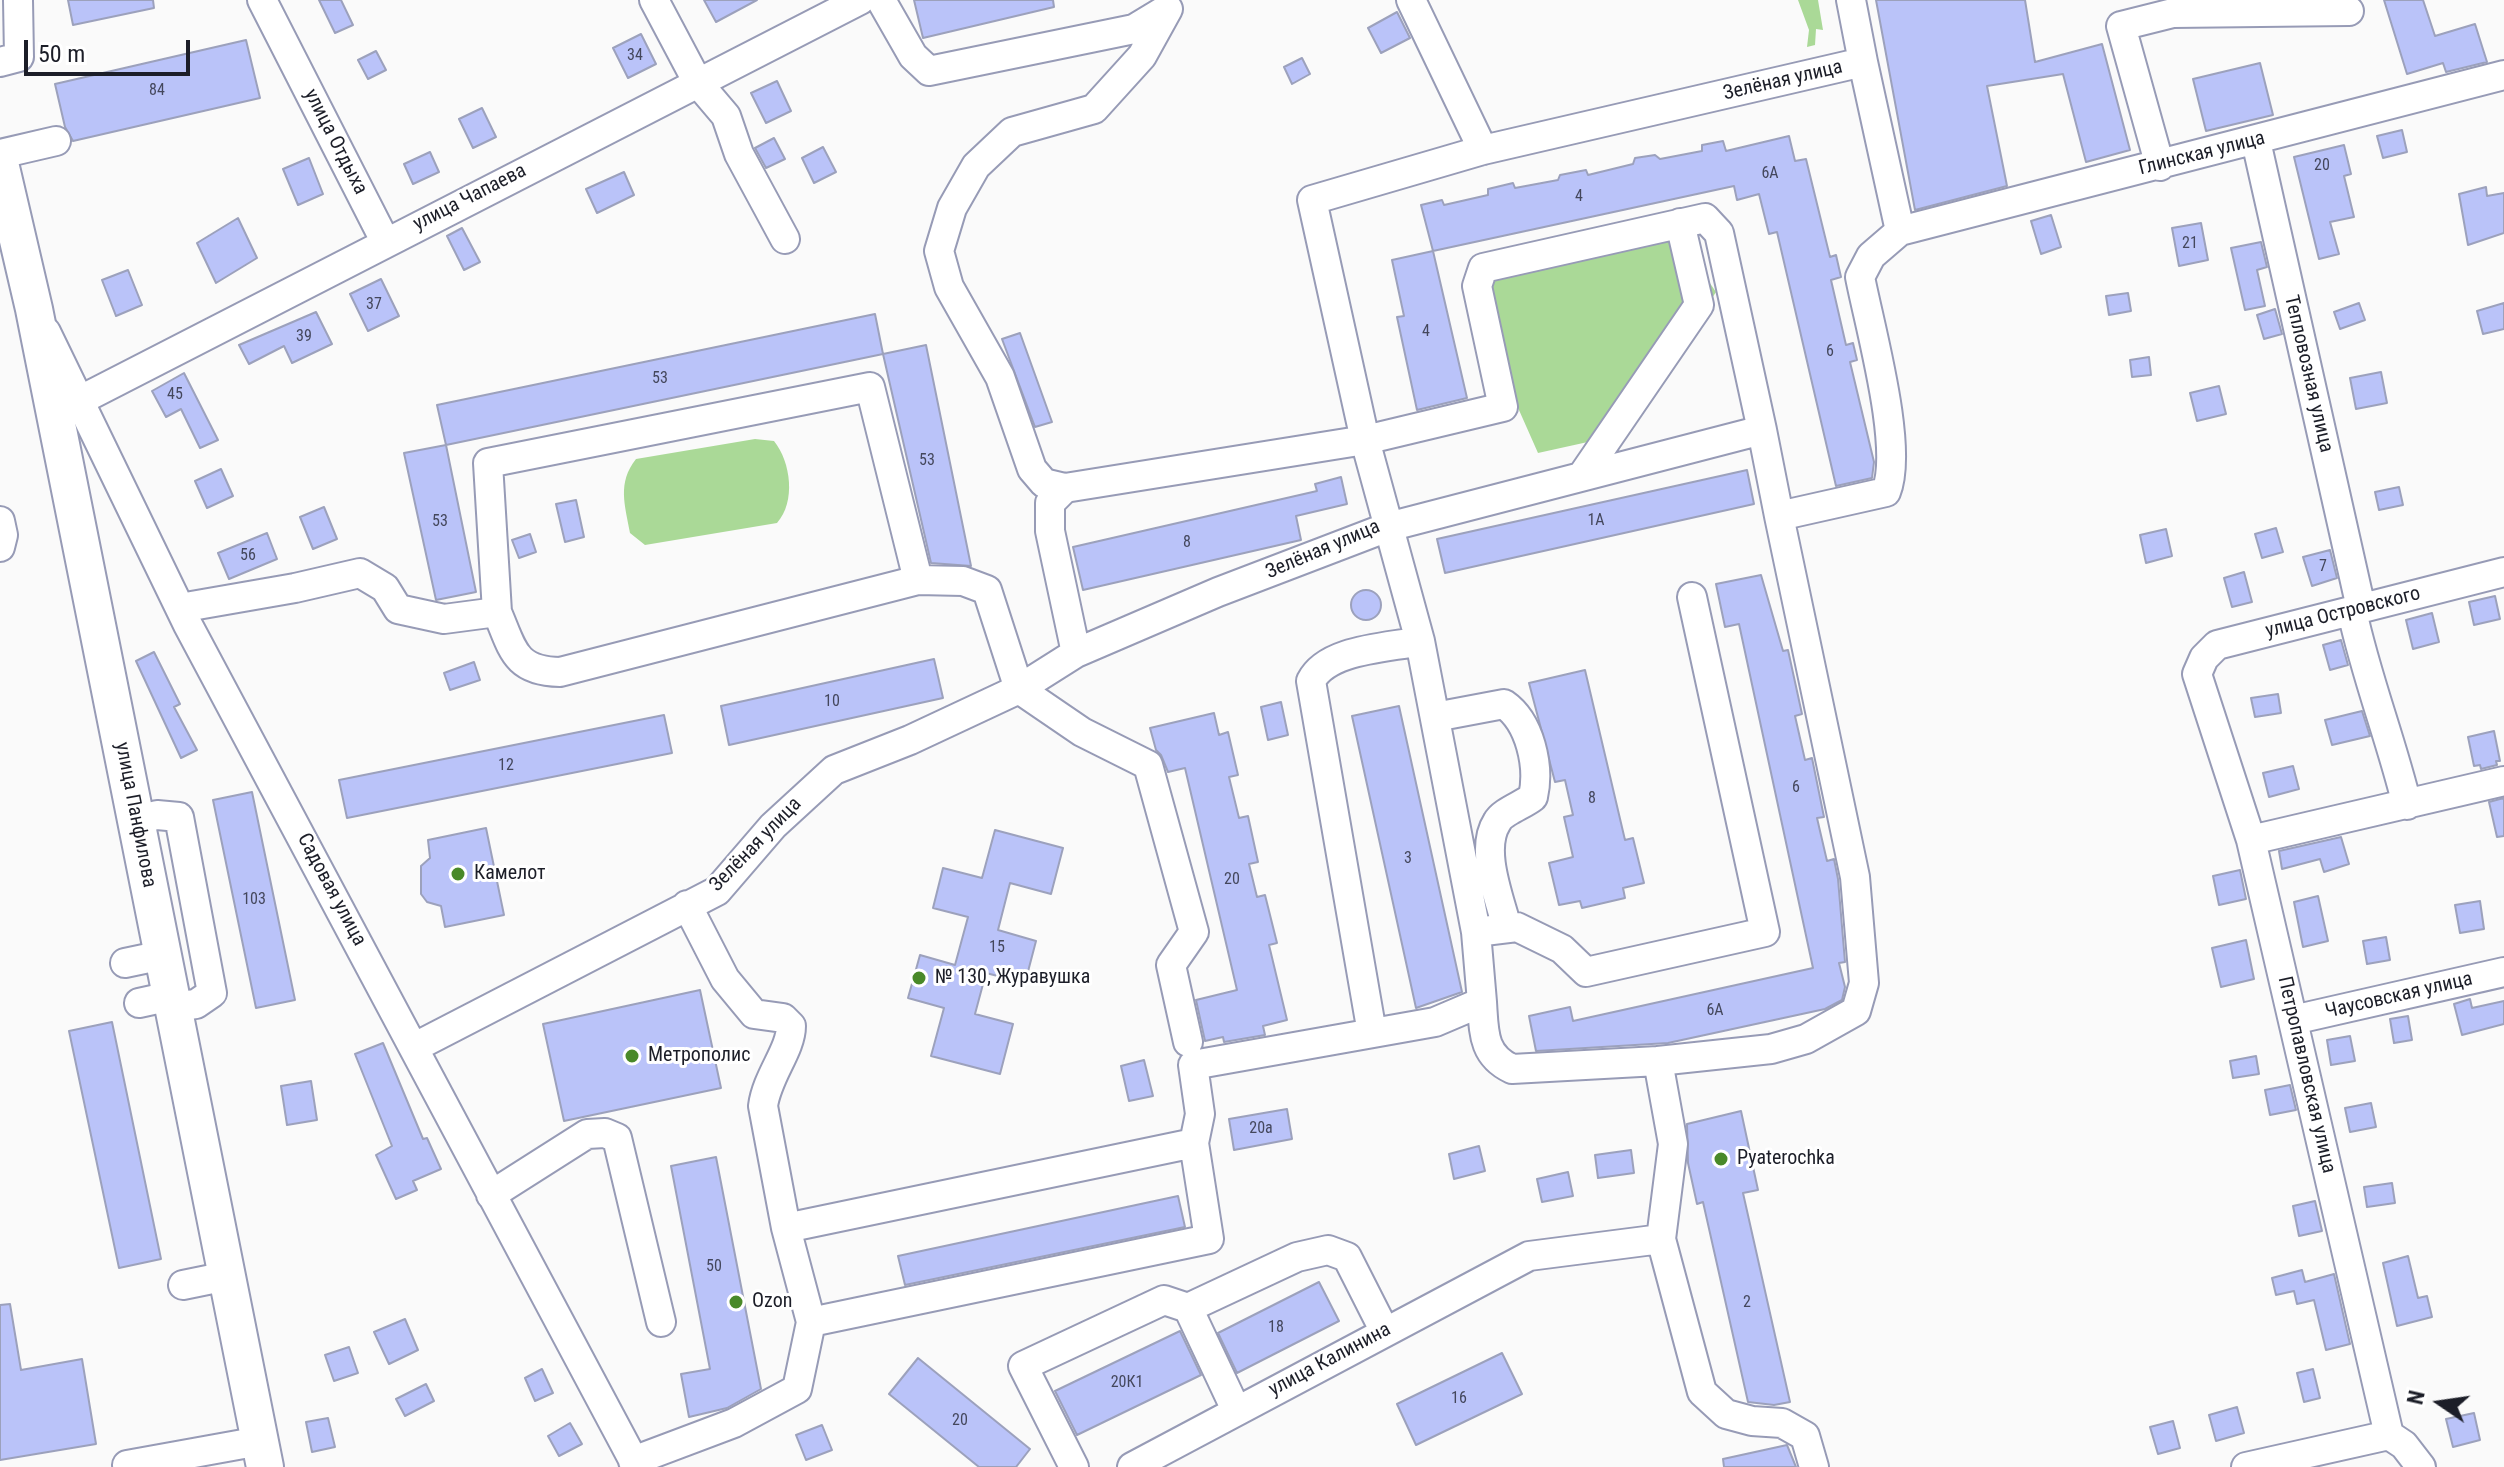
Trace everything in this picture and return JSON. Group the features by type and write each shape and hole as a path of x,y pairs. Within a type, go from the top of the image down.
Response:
{"main road":[{"name":"улица Панфилова","path":"0,163 34,309 68,406 136,820 163,955 161,1002 227,1276 262,1454"}],"street":[{"path":"18,0 18,57"},
{"name":"улица Отдыха","path":"262,0 385,241"},
{"path":"654,0 698,83 726,116 739,154 785,239"},
{"name":"улица Чапаева","path":"68,406 860,0"},
{"path":"881,0 913,56 929,71 1134,29 1167,5"},
{"path":"1411,0 1483,150"},
{"path":"1851,0 1863,62"},
{"path":"1167,5 1142,56 1094,109 1012,132 976,166 952,208 939,251 949,287 1000,377 1032,469 1044,483 1065,488 1365,440 1503,407 1477,286 1483,268 1705,218 1719,233 1762,430 1855,877 1864,983 1856,1011 1806,1039 1771,1049 1658,1061 1512,1069 1497,1062 1486,1045 1476,932 1420,641 1388,527 1762,430"},
{"path":"2160,166 2121,26 2173,13 2349,11"},
{"name":"Зелёная улица","path":"415,1047 717,891 773,826 834,770 910,740 1019,689 1076,653 1218,592 1388,527 1365,440 1312,200 1483,150 1863,62 1900,231"},
{"name":"Глинская улица","path":"1900,231 2504,75"},
{"path":"0,154 56,141"},
{"name":"Тепловозная улица","path":"2256,141 2357,609 2365,672 2393,748 2407,805"},
{"path":"1582,476 1699,305 1680,223"},
{"path":"1779,516 1886,492 1893,477 1894,447 1860,277 1871,256 1900,231"},
{"path":"811,1322 1209,1239 1194,1143 1200,1114 1171,965 1194,932 1148,765 1082,732 1019,689 987,590 963,581 918,580 560,672 535,671 516,656 497,612 488,463 870,387 918,580"},
{"name":"Садовая улица","path":"68,406 180,608 635,1464"},
{"path":"1065,488 1050,503 1050,531 1076,653"},
{"path":"0,521 3,535 0,547"},
{"name":"улица Островского","path":"2197,674 2204,658 2217,645 2504,572"},
{"path":"180,608 360,573 385,588 398,609 444,619 497,612"},
{"path":"1476,932 1517,927 1562,949 1586,972 1765,932 1692,597"},
{"path":"1372,1033 1311,681 1316,670 1335,659 1420,641"},
{"name":"Петропавловская улица","path":"2197,674 2251,840 2389,1435"},
{"path":"1435,717 1504,704 1516,713 1526,732 1537,777 1533,797 1498,819 1492,835 1491,854 1507,928"},
{"path":"2251,840 2504,781"},
{"path":"136,820 157,815 179,817 212,993 196,1004 161,1002"},
{"path":"635,1464 734,1423 797,1389 811,1322 786,1228 763,1106 770,1078 791,1038 791,1026 783,1018 754,1014 725,979 687,905"},
{"path":"125,963 163,955"},
{"name":"Чаусовская улица","path":"2293,1020 2504,972"},
{"path":"1189,1051 1372,1033 1435,1022 1482,1002"},
{"path":"1658,1061 1673,1144 1661,1239 1702,1392 1726,1414 1752,1421 1782,1423 1805,1436 1814,1467"},
{"path":"491,1195 587,1134 605,1133 617,1138 661,1322"},
{"path":"786,1228 1194,1143"},
{"name":"улица Калинина","path":"1132,1467 1384,1330 1529,1256 1661,1239"},
{"path":"1074,1467 1023,1366 1164,1300 1188,1308 1297,1257 1328,1250 1347,1257 1384,1330"},
{"path":"183,1285 227,1276"},
{"path":"1188,1308 1236,1410"},
{"path":"2246,1467 2389,1435 2404,1445 2421,1467"},
{"path":"127,1465 262,1454"}],"green space":[{"path":"1798,0 1818,0 1823,30 1816,29 1815,45 1807,47 1809,30"},
{"path":"1672,228 1716,292 1624,434 1538,453 1511,392 1490,286 1494,276"},
{"path":"755,439 774,441 787,471 787,504 777,523 645,545 630,533 624,486 636,459"}],"building":[{"path":"68,0 153,0 154,8 73,25"},
{"path":"319,0 341,0 353,25 335,33"},
{"path":"704,0 757,0 716,22"},
{"path":"914,0 1053,0 1054,7 923,38"},
{"path":"1876,0 2025,0 2035,62 2102,44 2130,150 2086,162 2063,74 1987,86 2007,186 1915,210"},
{"path":"2384,0 2423,0 2435,36 2475,24 2487,62 2446,72 2443,63 2407,74"},
{"path":"1397,12 1410,38 1381,53 1368,28"},
{"path":"641,34 656,64 628,78 613,48"},
{"path":"246,40 260,98 73,141 65,127 55,84"},
{"path":"376,51 386,70 368,79 358,60"},
{"path":"1302,58 1310,74 1292,84 1284,67"},
{"path":"2260,63 2273,115 2206,131 2193,79"},
{"path":"777,81 791,111 766,123 751,93"},
{"path":"482,108 496,137 473,148 459,119"},
{"path":"2402,130 2407,152 2383,158 2377,136"},
{"path":"1789,136 1795,161 1806,159 1830,257 1836,255 1841,277 1831,280 1846,345 1853,343 1857,360 1850,362 1874,462 1872,478 1836,486 1777,232 1769,234 1759,194 1737,200 1734,186 1433,251 1421,205 1442,200 1444,205 1488,195 1488,189 1513,183 1515,188 1558,180 1560,175 1586,170 1588,175 1633,164 1635,158 1655,155 1660,159 1702,151 1702,145 1723,141 1726,151"},
{"path":"774,138 785,159 766,168 755,148"},
{"path":"2344,145 2351,174 2344,176 2354,217 2330,222 2339,254 2319,259 2294,157"},
{"path":"823,147 836,172 814,183 802,158"},
{"path":"430,152 439,172 413,184 404,164"},
{"path":"309,158 323,194 298,205 283,169"},
{"path":"624,172 634,195 597,213 586,189"},
{"path":"2486,187 2487,196 2504,193 2504,233 2468,245 2459,194"},
{"path":"2051,215 2061,247 2041,254 2031,221"},
{"path":"238,218 257,258 216,283 197,243"},
{"path":"2201,223 2208,260 2179,266 2172,228"},
{"path":"462,228 480,262 464,270 447,236"},
{"path":"2261,242 2267,267 2257,270 2265,306 2245,310 2231,248"},
{"path":"1433,251 1467,398 1417,410 1397,317 1404,316 1392,260"},
{"path":"128,270 142,305 116,316 102,280"},
{"path":"381,279 399,316 368,331 350,294"},
{"path":"2128,293 2131,311 2109,315 2106,296"},
{"path":"2359,303 2365,320 2340,329 2334,312"},
{"path":"2504,303 2504,329 2483,334 2477,311"},
{"path":"2275,309 2282,334 2264,339 2257,315"},
{"path":"316,312 332,344 292,363 284,346 249,364 239,345"},
{"path":"875,314 883,354 446,445 437,405"},
{"path":"1020,333 1052,422 1035,427 1002,339"},
{"path":"926,345 971,566 931,563 883,354"},
{"path":"2149,357 2151,375 2132,377 2130,360"},
{"path":"2381,372 2387,403 2356,409 2350,378"},
{"path":"184,373 218,440 200,448 181,409 166,417 152,391"},
{"path":"2219,386 2226,414 2197,421 2190,393"},
{"path":"446,445 476,592 436,600 404,453"},
{"path":"221,469 233,496 207,508 195,481"},
{"path":"1747,470 1754,504 1445,573 1437,539"},
{"path":"1341,477 1347,504 1296,516 1301,540 1083,590 1073,547 1317,491 1315,484"},
{"path":"2399,487 2403,505 2379,510 2375,492"},
{"path":"576,500 584,537 565,542 556,504"},
{"path":"324,507 337,539 313,549 300,517"},
{"path":"2276,528 2283,552 2262,558 2255,534"},
{"path":"2166,529 2172,556 2146,563 2140,535"},
{"path":"267,533 277,559 229,579 218,553"},
{"path":"530,534 536,552 519,558 512,540"},
{"path":"2330,550 2337,578 2312,586 2303,557"},
{"path":"2244,572 2252,602 2232,607 2224,578"},
{"path":"1761,575 1783,651 1788,650 1802,714 1795,716 1805,760 1812,758 1824,817 1817,818 1827,861 1834,859 1838,879 1845,962 1839,963 1845,987 1842,1000 1825,1009 1668,1043 1536,1051 1529,1016 1570,1007 1573,1021 1813,968 1739,624 1725,627 1716,584"},
{"path":"1366,590 1377,594 1381,605 1377,616 1366,620 1355,616 1351,605 1355,594"},
{"path":"2495,596 2500,619 2474,625 2469,602"},
{"path":"2432,613 2439,642 2413,649 2406,620"},
{"path":"2341,640 2348,665 2330,670 2323,645"},
{"path":"154,652 180,704 174,707 197,750 181,758 136,661"},
{"path":"934,659 943,698 729,745 721,706"},
{"path":"474,662 480,680 450,690 444,673"},
{"path":"1585,670 1625,840 1633,838 1644,883 1623,888 1625,898 1582,908 1580,901 1559,905 1549,863 1573,857 1564,817 1573,815 1565,780 1555,782 1529,683"},
{"path":"2278,694 2281,713 2255,717 2251,698"},
{"path":"1281,702 1288,735 1268,740 1261,707"},
{"path":"1399,706 1462,992 1416,1008 1352,716"},
{"path":"2362,711 2370,736 2332,745 2325,720"},
{"path":"1214,713 1219,735 1228,732 1238,775 1229,777 1239,818 1248,816 1258,862 1249,864 1257,897 1265,895 1277,943 1269,945 1287,1020 1263,1026 1265,1035 1224,1042 1223,1037 1205,1041 1196,1000 1237,990 1185,768 1168,772 1156,750 1150,728"},
{"path":"664,715 672,753 347,818 339,780"},
{"path":"2494,731 2500,761 2496,761 2497,765 2481,769 2480,765 2474,766 2468,737"},
{"path":"2293,766 2299,789 2269,797 2263,773"},
{"path":"252,792 295,1000 256,1008 213,800"},
{"path":"2504,798 2504,836 2497,837 2489,802"},
{"name":"Камелот","path":"486,828 504,915 445,927 441,906 427,902 421,894 421,866 430,858 428,840"},
{"path":"995,830 1063,848 1051,894 1010,883 998,930 1036,941 1025,983 986,973 975,1014 1013,1024 1000,1074 931,1056 944,1008 908,998 920,955 955,965 968,917 933,908 943,868 982,878"},
{"path":"2341,837 2349,864 2324,872 2320,859 2282,869 2279,851"},
{"path":"2240,870 2246,899 2219,905 2213,876"},
{"path":"2318,896 2328,941 2303,947 2294,902"},
{"path":"2480,901 2484,929 2460,933 2455,905"},
{"path":"2386,937 2390,960 2367,964 2363,941"},
{"path":"2246,940 2254,979 2221,987 2212,948"},
{"name":"Метрополис","path":"700,990 721,1088 564,1121 543,1024"},
{"path":"2470,999 2472,1008 2504,1001 2504,1024 2462,1035 2454,1004"},
{"path":"2408,1016 2412,1040 2394,1043 2390,1019"},
{"path":"112,1022 161,1259 119,1268 69,1031"},
{"path":"2350,1036 2355,1061 2331,1065 2327,1040"},
{"path":"383,1043 423,1139 427,1138 441,1169 413,1181 417,1190 396,1199 376,1155 392,1146 355,1054"},
{"path":"2256,1056 2259,1074 2233,1078 2230,1061"},
{"path":"1144,1060 1153,1096 1129,1101 1121,1066"},
{"path":"311,1081 317,1120 287,1125 281,1086"},
{"path":"2290,1085 2296,1110 2270,1115 2265,1090"},
{"path":"2371,1103 2376,1127 2350,1132 2345,1108"},
{"path":"1287,1109 1292,1139 1234,1150 1229,1119"},
{"path":"1741,1111 1758,1190 1743,1193 1790,1402 1774,1405 1748,1402 1703,1202 1697,1204 1688,1163 1687,1124"},
{"path":"1479,1146 1485,1171 1454,1179 1449,1154"},
{"path":"1631,1150 1634,1173 1598,1178 1595,1155"},
{"path":"716,1157 761,1389 727,1408 689,1417 681,1374 710,1369 671,1166"},
{"path":"1568,1172 1573,1196 1542,1202 1537,1179"},
{"path":"2392,1183 2395,1203 2367,1207 2364,1187"},
{"path":"1178,1196 1185,1227 905,1285 898,1256"},
{"path":"2315,1201 2322,1231 2299,1236 2293,1206"},
{"path":"2408,1256 2418,1298 2427,1296 2432,1317 2397,1326 2383,1263"},
{"path":"2302,1270 2305,1282 2334,1274 2350,1344 2326,1350 2314,1300 2297,1304 2294,1291 2276,1295 2272,1278"},
{"path":"1319,1282 1339,1321 1237,1373 1218,1333"},
{"path":"10,1304 21,1370 82,1359 96,1444 0,1460 0,1305"},
{"path":"405,1319 418,1350 389,1364 374,1332"},
{"path":"1180,1331 1201,1375 1077,1435 1055,1391"},
{"path":"349,1347 358,1373 334,1381 325,1355"},
{"path":"1502,1353 1522,1394 1416,1445 1397,1404"},
{"path":"918,1358 1030,1449 1016,1467 979,1467 889,1394"},
{"path":"542,1369 553,1393 535,1401 525,1378"},
{"path":"2313,1369 2320,1398 2304,1402 2297,1373"},
{"path":"426,1384 434,1401 405,1416 396,1399"},
{"path":"2237,1407 2244,1433 2216,1441 2209,1415"},
{"path":"2474,1413 2480,1440 2453,1447 2446,1419"},
{"path":"328,1418 335,1447 312,1452 306,1422"},
{"path":"2173,1421 2180,1448 2158,1454 2150,1427"},
{"path":"570,1423 582,1444 559,1456 548,1436"},
{"path":"822,1425 832,1450 806,1460 796,1435"},
{"path":"1787,1445 1796,1467 1724,1467 1723,1459"}],"place":[{"name":"Камелот","path":"458,874"},
{"name":"№ 130, Журавушка","path":"919,978"},
{"name":"Метрополис","path":"632,1056"},
{"name":"Pyaterochka","path":"1721,1159"},
{"name":"Ozon","path":"736,1302"}]}
